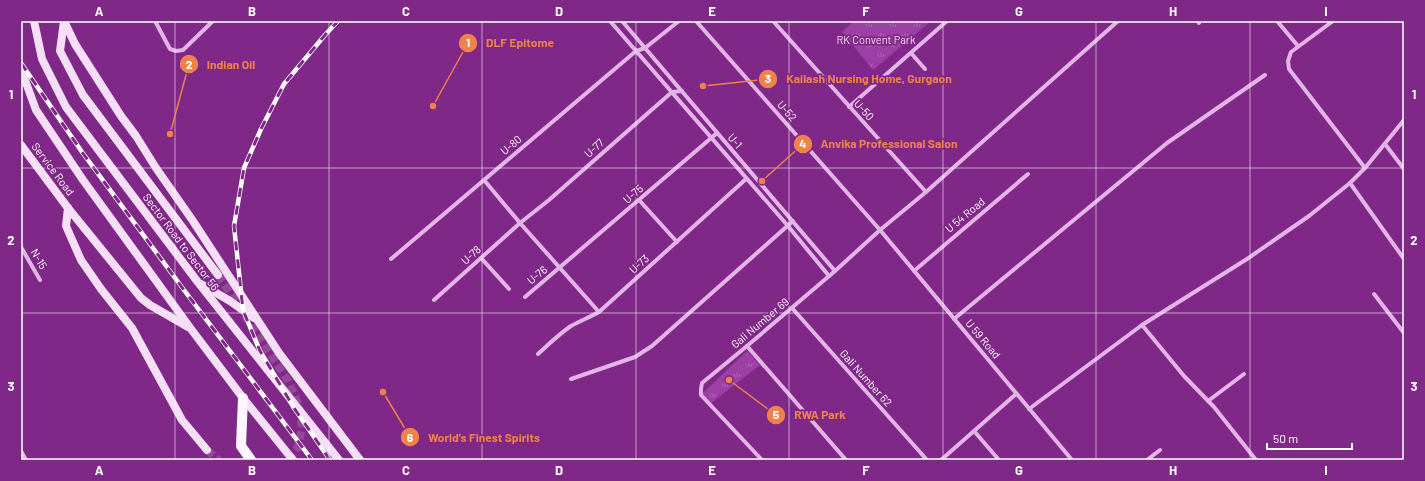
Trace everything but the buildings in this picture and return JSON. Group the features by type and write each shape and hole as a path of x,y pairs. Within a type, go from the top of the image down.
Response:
{"main road":[{"path":"243,398 242,446 251,460"}],"street":[{"name":"Sector Road to Sector 56","path":"34,21 42,59 66,107 197,281 339,460"},
{"path":"64,21 60,51 84,95 218,275"},
{"path":"64,21 75,44 121,116 193,221 279,353 360,460"},
{"path":"155,21 170,49 176,51 183,50 213,21"},
{"name":"U-1","path":"610,21 788,226 829,276"},
{"name":"U-1","path":"622,21 835,271"},
{"path":"645,48 679,21"},
{"name":"U-52","path":"696,21 880,230"},
{"name":"U-50","path":"773,21 849,108 926,192"},
{"path":"849,108 947,21"},
{"name":"Gali Number 69","path":"762,460 702,395 700,389 702,383 748,346 880,230 926,192 1118,21"},
{"path":"1277,21 1298,46"},
{"path":"1334,21 1291,52 1288,61 1289,69 1365,168"},
{"name":"U-80","path":"391,259 636,51 645,48"},
{"path":"911,53 925,69"},
{"path":"21,69 36,110 83,180 191,329 243,398 293,460"},
{"path":"954,319 1167,143 1265,75"},
{"path":"672,92 682,91"},
{"name":"U-77","path":"520,223 549,200 672,92"},
{"path":"1029,409 1142,325 1247,259 1309,216 1350,184 1404,120"},
{"name":"U-75","path":"561,268 717,133"},
{"path":"1385,144 1404,169"},
{"name":"Service Road","path":"21,145 68,208 141,298 150,305 191,329"},
{"name":"U 54 Road","path":"914,271 1028,174"},
{"name":"U-73","path":"538,354 559,334 599,312 746,179"},
{"path":"484,180 599,312"},
{"path":"1350,184 1404,259"},
{"path":"639,200 676,242"},
{"path":"68,208 66,226 81,260 101,289 132,328 182,420 207,450"},
{"path":"571,379 635,357 652,346 793,221"},
{"name":"U-78","path":"434,300 520,223"},
{"name":"U 59 Road","path":"880,230 1072,460"},
{"name":"N-15","path":"21,247 40,280"},
{"path":"481,258 509,289"},
{"name":"U-76","path":"524,297 561,268"},
{"path":"197,281 230,301 260,324"},
{"path":"1374,294 1404,332"},
{"name":"Gali Number 62","path":"792,308 927,460"},
{"path":"1142,325 1184,376 1208,401 1256,460"},
{"path":"748,346 846,460"},
{"path":"1208,401 1244,374"},
{"path":"941,460 1016,394"},
{"path":"974,431 999,460"},
{"path":"1146,460 1160,450"},
{"path":"21,451 26,460"}],"green space":[{"name":"RK Convent Park","path":"854,21 931,21 873,70 842,32"},
{"path":"747,351 760,365 711,403 702,394"}],"tunnel":[{"path":"218,275 288,381 299,405 302,428 298,447 289,460"},
{"path":"207,450 219,460"}],"railway":[{"path":"330,460 294,408 260,351 243,310 234,226 244,168 261,129 284,84 338,21"},
{"path":"21,63 82,152 312,460"}],"place":[{"name":"Kailash Nursing Home, Gurgaon","path":"703,86"},
{"name":"DLF Epitome","path":"433,106"},
{"name":"Indian Oil","path":"170,134"},
{"name":"Anvika Professional Salon","path":"762,181"},
{"name":"RWA Park","path":"729,380"},
{"name":"World's Finest Spirits","path":"383,392"}]}
